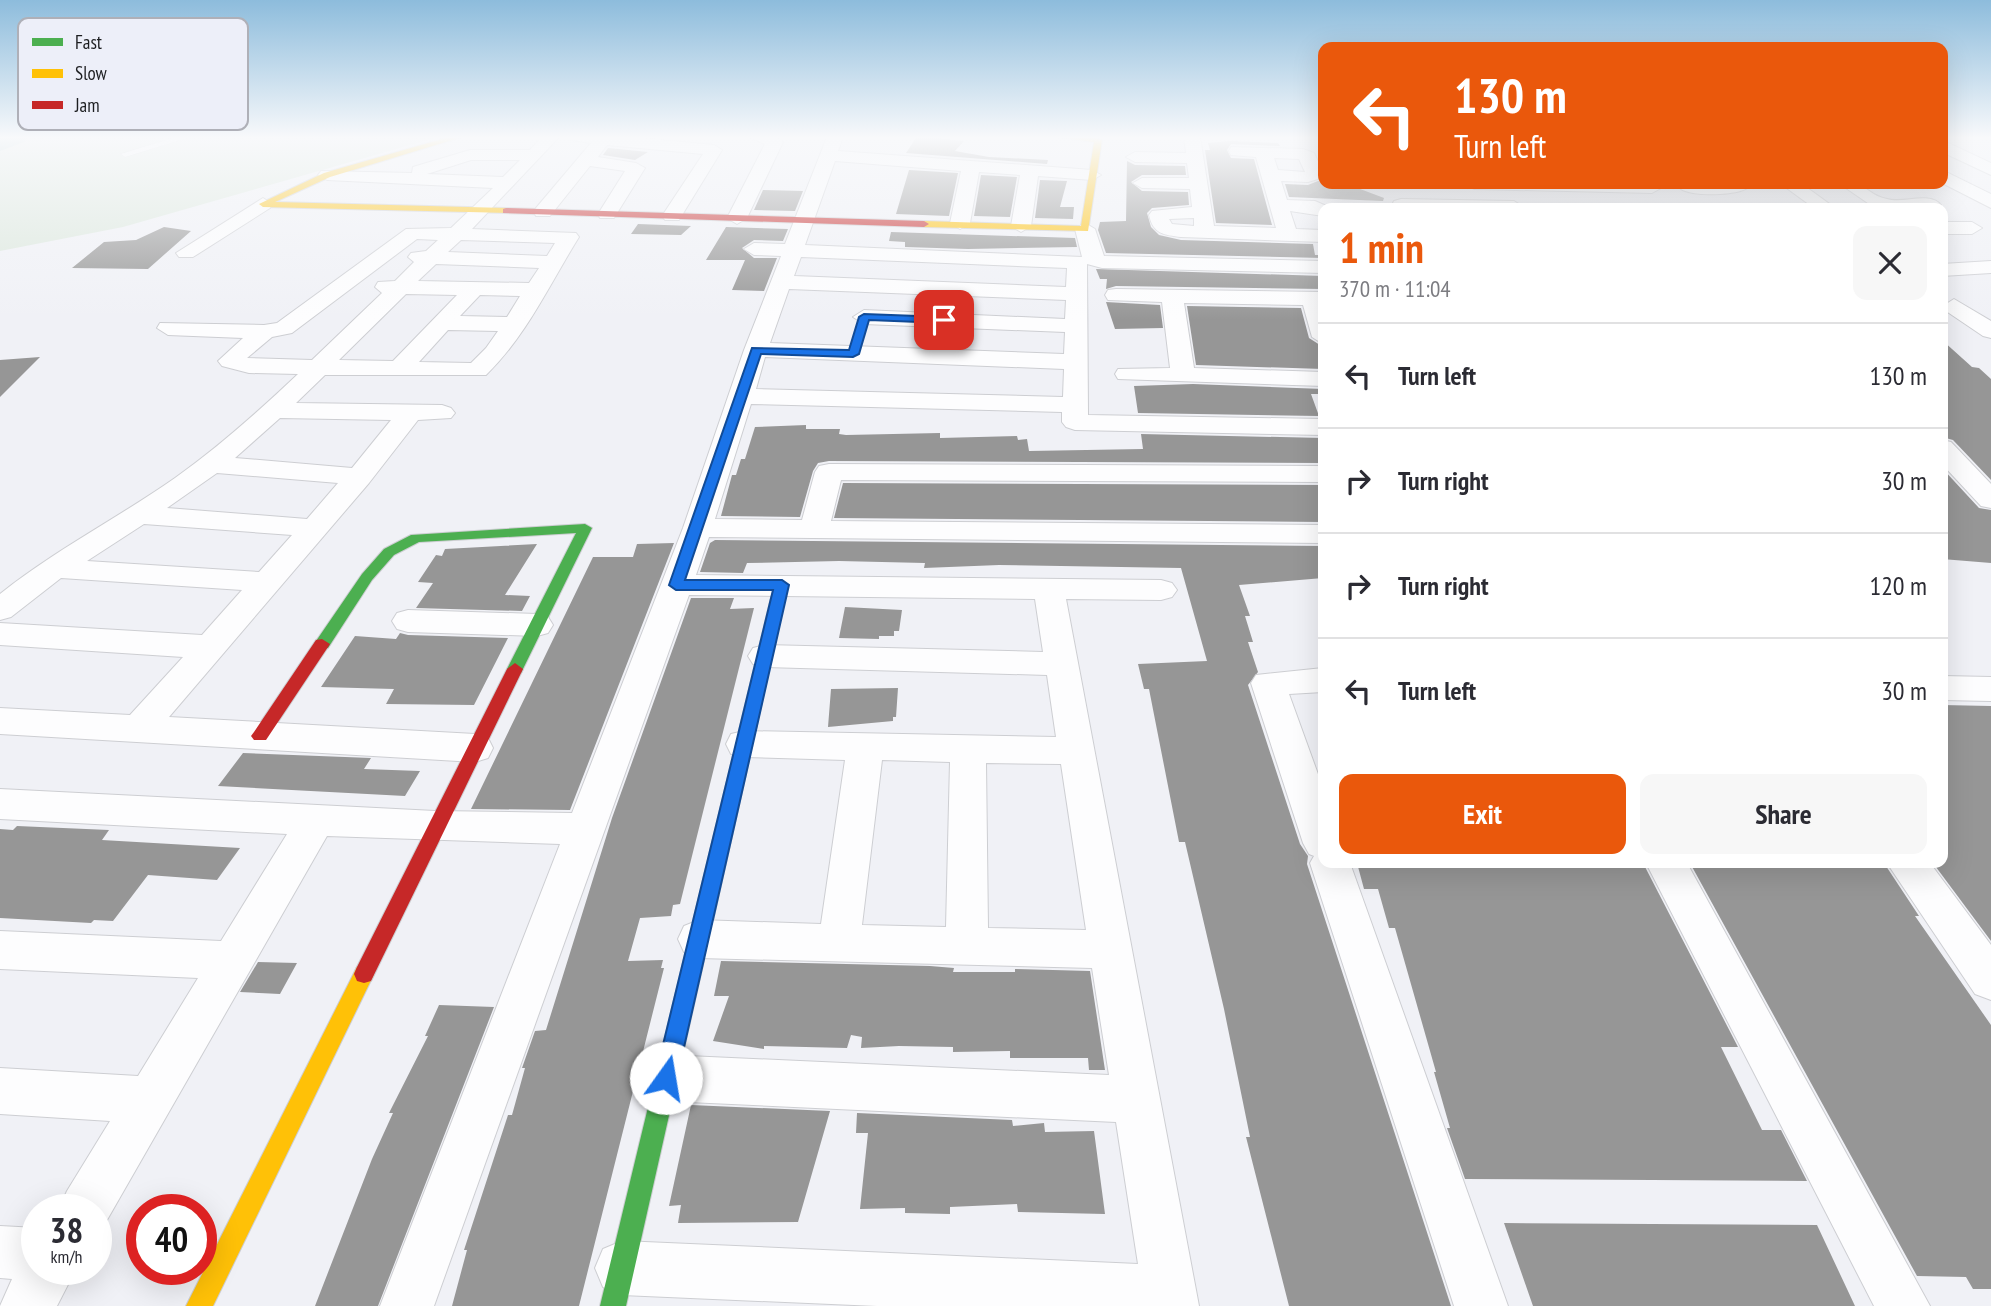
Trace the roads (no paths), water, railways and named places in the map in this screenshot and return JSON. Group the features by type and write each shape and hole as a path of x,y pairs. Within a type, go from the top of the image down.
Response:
{"street":[{"path":"186,253 276,198"},
{"path":"0,610 34,580 139,515 210,464 316,368 493,198"},
{"path":"543,212 555,198"},
{"path":"607,214 617,198"},
{"path":"672,216 683,198"},
{"path":"737,218 747,198"},
{"path":"407,1306 698,528 756,350 814,198"},
{"path":"960,223 965,198"},
{"path":"1021,226 1026,198"},
{"path":"1089,198 1085,229 1093,259 1102,262 1318,267"},
{"path":"1199,198 1205,232"},
{"path":"1277,198 1288,235"},
{"path":"1663,198 1667,201"},
{"path":"263,204 737,218 795,250 872,286 1076,294"},
{"path":"1279,205 1318,208"},
{"path":"1145,211 1201,212"},
{"path":"1172,212 1160,215 1161,226 1166,229 1318,236"},
{"path":"795,250 960,223 1085,229"},
{"path":"1948,228 1972,228"},
{"path":"168,328 264,332 291,325 377,257 413,233 569,237 515,324 486,364 477,370 249,366 230,362 264,332"},
{"path":"1948,247 1985,267"},
{"path":"754,249 1077,262 1075,422 1318,427"},
{"path":"377,257 552,262"},
{"path":"1948,270 1985,267"},
{"path":"342,284 399,288 538,289"},
{"path":"853,354 872,286"},
{"path":"398,370 474,289"},
{"path":"1116,295 1317,299"},
{"path":"1172,295 1183,375"},
{"path":"1991,303 1954,306 1991,331"},
{"path":"864,317 1076,326"},
{"path":"442,323 515,324"},
{"path":"756,350 1076,362"},
{"path":"1127,374 1318,379"},
{"path":"741,396 1075,405"},
{"path":"271,410 442,413"},
{"path":"139,729 359,477 410,413"},
{"path":"1948,459 1991,500"},
{"path":"210,464 359,477"},
{"path":"815,528 829,472 1318,474"},
{"path":"139,515 314,528"},
{"path":"199,1306 585,528 416,538 389,552 366,577 260,736"},
{"path":"698,528 1318,534"},
{"path":"53,568 266,582"},
{"path":"676,585 1161,590"},
{"path":"782,585 617,1287 1171,1299 1049,589"},
{"path":"408,621 537,625"},
{"path":"0,634 210,647"},
{"path":"765,656 1063,664"},
{"path":"1318,680 1268,683 1318,828"},
{"path":"1948,688 1991,689"},
{"path":"0,722 475,748"},
{"path":"744,744 1078,751"},
{"path":"839,943 864,747"},
{"path":"967,946 968,748"},
{"path":"0,804 435,826 584,830"},
{"path":"94,1194 316,820"},
{"path":"1332,868 1481,1306"},
{"path":"1669,868 1903,1306"},
{"path":"1911,868 1991,980"},
{"path":"699,939 1112,950"},
{"path":"0,950 233,961"},
{"path":"666,1078 1138,1100"},
{"path":"0,1091 150,1100"},
{"path":"0,1252 21,1253"},
{"path":"27,1306 39,1285"}]}
